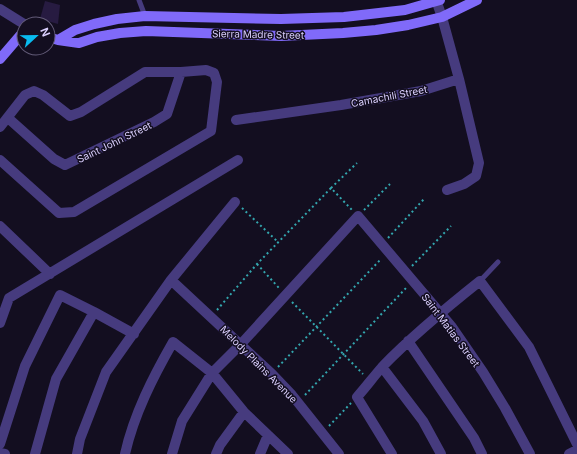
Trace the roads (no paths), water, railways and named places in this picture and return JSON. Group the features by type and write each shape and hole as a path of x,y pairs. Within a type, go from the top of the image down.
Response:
{"main road":[{"name":"Sierra Madre Street","path":"58,40 75,30 94,24 118,19 145,16 281,19 344,17 405,10 437,0"},
{"name":"Sierra Madre Street","path":"58,40 79,43 113,34 146,31 281,36 376,30 408,25 442,17 477,0"},
{"path":"222,34 223,17"},
{"path":"0,59 16,40"}],"street":[{"path":"437,0 459,79 479,163 476,176 464,184 447,190"},
{"path":"0,9 16,19"},
{"path":"0,127 25,95 34,91 43,95 70,116 81,112 145,72 206,70 214,73 217,82 211,131 74,212 59,213 0,160"},
{"name":"Saint John Street","path":"8,118 54,159 65,165 168,114 181,72"},
{"name":"Camachili Street","path":"236,120 340,105 421,91 459,79"},
{"path":"0,323 9,298 238,160"},
{"path":"77,454 80,438 106,372 171,280 235,202"},
{"name":"Saint Matias Street","path":"241,344 358,216 405,273 440,312 483,372 530,454"},
{"path":"0,226 50,274"},
{"name":"Melody Plains Avenue","path":"171,280 272,374 298,402 339,454"},
{"path":"392,454 357,397 382,367 408,341 440,312 480,281 529,347 577,444"},
{"path":"0,444 25,366 60,295 134,334"},
{"path":"35,454 56,379 94,312"},
{"path":"408,341 474,438 482,454"},
{"path":"125,454 130,433 147,392 156,372 173,342 212,373 244,412 288,454"},
{"path":"172,454 182,421 212,373 241,344"},
{"path":"382,367 423,421 441,454"},
{"path":"216,454 220,445 244,412"},
{"path":"260,454 268,435"},
{"path":"569,454 577,450"},
{"path":"0,453 4,454"}],"lane":[{"path":"139,0 145,16"},
{"path":"480,281 498,262"}]}
